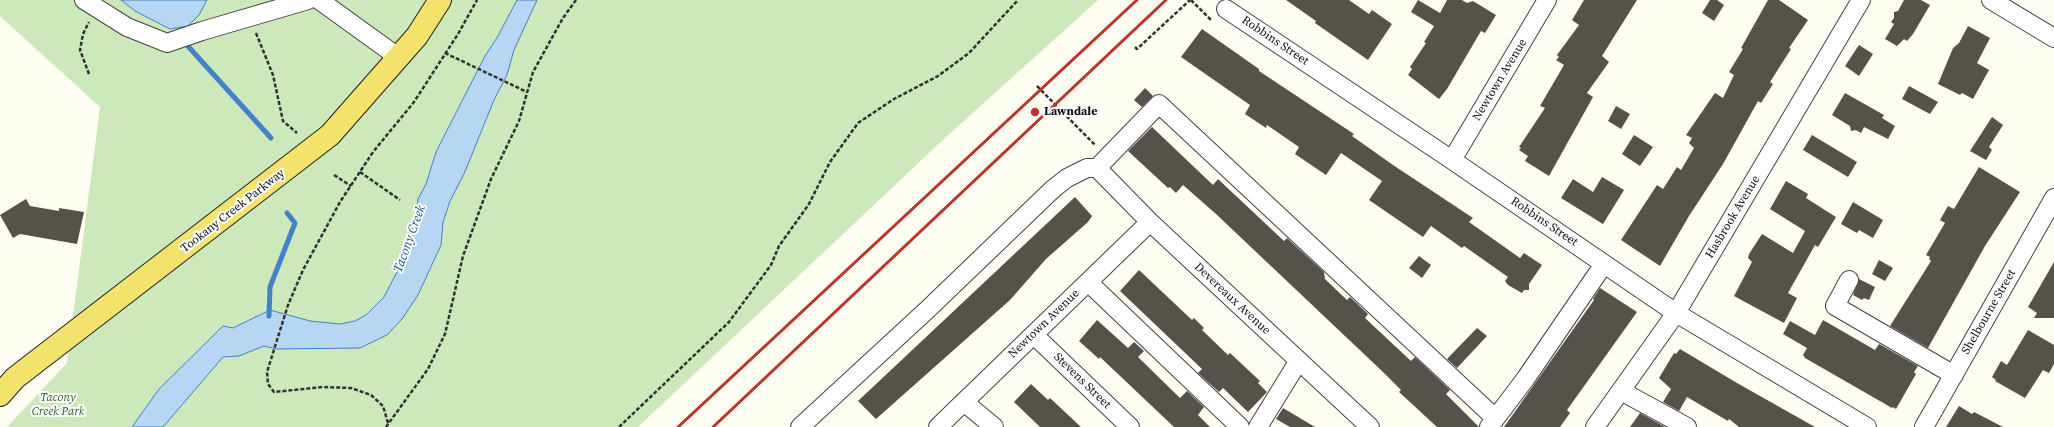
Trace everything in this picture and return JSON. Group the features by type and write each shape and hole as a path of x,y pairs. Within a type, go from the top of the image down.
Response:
{"main road":[{"name":"Tookany Creek Parkway","path":"0,395 15,378 330,135 417,36 440,0"}],"street":[{"path":"90,4 127,27 167,43 246,17 308,0"},
{"path":"319,0 398,57"},
{"name":"Newtown Avenue","path":"1452,160 1548,0"},
{"name":"Hasbrook Avenue","path":"1595,427 1676,314 1861,0"},
{"path":"1991,0 2054,38"},
{"name":"Robbins Street","path":"1226,9 1452,160 1676,314 1867,427"},
{"path":"800,427 927,310 1053,189 1066,178 1087,168 1097,168 1159,104 1492,423 1604,264"},
{"name":"Devereaux Avenue","path":"1097,168 1150,222 1368,427"},
{"name":"Shelbourne Street","path":"1924,427 2054,198"},
{"name":"Newtown Avenue","path":"938,427 1150,222"},
{"path":"1849,280 1835,306 1954,375"},
{"path":"1088,282 1240,427"},
{"name":"Stevens Street","path":"1034,335 1130,427"},
{"path":"1258,427 1298,362"},
{"path":"1621,391 1687,427"},
{"path":"964,402 994,427"}],"path":[{"path":"388,423 383,406 372,395 351,388 323,387 274,392 268,384 267,372 288,305 303,270 360,172 373,152 414,102 478,0"},
{"path":"386,427 428,369 445,334 463,256 491,179 519,121 533,72 563,18 576,0"},
{"path":"619,427 729,322 771,265 779,246 809,204 830,162 858,123 894,100 938,76 970,53 1018,0"},
{"path":"1135,47 1137,49 1190,0"},
{"path":"89,74 80,50 90,4"},
{"path":"246,17 260,40 273,75 283,121 297,133"},
{"path":"445,53 527,92"},
{"path":"1037,86 1094,146 1101,141 1112,152"},
{"path":"360,172 400,200"},
{"path":"334,175 351,186"}],"green space":[{"name":"Tacony Creek Park","path":"0,0 1098,0 946,137 638,427 7,427 67,363 100,107 0,16"}],"water":[{"path":"121,0 207,0 199,15 188,26 170,29 135,11"},
{"name":"Tacony Creek","path":"517,0 537,0 514,50 507,75 494,100 464,174 450,201 443,222 441,245 418,295 402,319 387,335 360,348 277,349 264,346 239,356 223,357 163,427 132,427 159,389 223,326 233,328 270,310 310,321 340,324 355,321 366,315 384,297 397,272 405,246 416,221 418,199 426,184 436,152 485,56 498,36"}],"building":[{"path":"1286,0 1349,0 1369,14 1372,10 1392,24 1368,60 1315,23 1316,21"},
{"path":"1418,0 1440,13 1447,0 1462,0 1467,3 1473,1 1496,15 1485,33 1481,31 1447,89 1439,99 1408,75 1412,69 1410,67 1426,43 1424,42 1434,26 1411,12"},
{"path":"1584,0 1637,0 1602,56 1609,62 1587,93 1593,97 1549,176 1525,161 1528,156 1519,150 1521,148 1519,147 1545,108 1540,106 1564,65 1556,60 1559,57 1557,55 1579,25 1572,20"},
{"path":"1710,0 1717,0 1724,5 1714,21 1702,13"},
{"path":"1768,0 1779,0 1808,20 1789,48 1791,49 1770,82 1773,84 1761,103 1758,101 1723,164 1689,216 1660,266 1621,240 1657,185 1663,189 1677,167 1681,170 1694,148 1689,143 1692,138 1686,135 1715,93 1723,98 1734,75 1729,72 1743,49 1741,48"},
{"path":"1904,0 1921,0 1930,5 1913,34 1907,41 1904,39 1897,46 1885,39 1894,24 1891,22 1894,18 1894,12 1898,11"},
{"path":"1968,26 1990,38 1977,63 1989,70 1973,99 1962,93 1960,95 1938,84 1953,48 1959,43"},
{"path":"1202,29 1259,69 1259,71 1354,134 1352,136 1393,165 1473,218 1469,222 1520,258 1524,253 1542,265 1529,284 1529,290 1524,290 1522,293 1508,285 1505,281 1508,277 1464,246 1462,248 1431,226 1423,237 1369,200 1382,181 1341,153 1326,175 1295,154 1299,147 1267,125 1266,128 1245,114 1250,105 1181,57"},
{"path":"1859,45 1873,54 1859,76 1845,66"},
{"path":"1909,86 1938,102 1930,114 1902,99"},
{"path":"1145,88 1153,96 1142,107 1134,100"},
{"path":"1845,93 1884,115 1882,118 1895,126 1888,139 1864,127 1861,133 1856,130 1851,131 1850,126 1832,115"},
{"path":"1616,106 1630,114 1621,129 1608,121"},
{"path":"1992,117 2003,125 1989,147 1992,150 1986,160 1970,151"},
{"path":"1152,127 1213,185 1218,179 1284,241 1287,238 1324,272 1325,279 1347,300 1350,297 1368,314 1365,318 1411,361 1415,357 1450,390 1446,394 1479,427 1437,427 1399,392 1401,390 1383,372 1216,214 1183,185 1176,193 1170,187 1168,188 1128,151"},
{"path":"1634,135 1653,147 1640,166 1622,154"},
{"path":"1812,135 1857,162 1848,177 1803,150"},
{"path":"1979,167 2020,192 1985,246 1928,348 1890,326 1931,261 1929,259 1930,257 1926,255 1945,223 1940,220 1948,206 1954,209"},
{"path":"1602,177 1624,190 1603,224 1561,198 1573,179 1593,192"},
{"path":"1786,181 1808,194 1806,198 1836,217 1818,247 1815,245 1788,293 1797,298 1784,323 1734,296 1752,262 1748,258 1749,254 1762,234 1793,253 1805,231 1770,209"},
{"path":"1075,197 1092,216 1088,222 1046,259 1010,300 876,419 858,401"},
{"path":"26,199 30,206 59,211 59,208 84,212 77,244 20,234 13,238 0,215"},
{"path":"1853,202 1883,220 1873,238 1859,230 1857,233 1841,224"},
{"path":"1419,256 1431,265 1422,278 1409,268"},
{"path":"1879,260 1893,268 1885,281 1872,274"},
{"path":"2054,262 2054,318 2034,318 2037,313 2028,307"},
{"path":"1139,270 1192,320 1194,318 1204,328 1202,330 1228,355 1230,353 1260,381 1258,383 1267,392 1248,412 1223,388 1219,392 1198,373 1202,369 1120,291"},
{"path":"1859,279 1875,287 1869,300 1864,298 1862,300 1853,295"},
{"path":"1600,288 1637,312 1567,410 1570,413 1560,427 1504,427 1594,300 1593,299"},
{"path":"1097,320 1128,348 1134,342 1144,351 1138,357 1180,398 1187,391 1204,407 1198,415 1210,427 1174,427 1100,357 1099,359 1079,341"},
{"path":"1823,320 1875,350 1879,344 1918,366 1914,372 1916,374 1896,409 1805,358 1803,355 1807,348 1783,334 1790,321 1815,335"},
{"path":"1477,328 1487,336 1457,368 1447,359"},
{"path":"2028,330 2054,345 2054,364 2049,373 2043,370 2025,398 1995,381 1996,380 1992,377 2001,361 2007,365"},
{"path":"1680,349 1815,427 1739,427 1729,419 1728,421 1687,397 1679,411 1663,402 1671,389 1659,378 1674,353 1676,354"},
{"path":"1031,384 1048,400 1050,398 1081,427 1040,427 1014,402"},
{"path":"1959,406 1972,414 1974,412 2003,427 1946,427"},
{"path":"1283,408 1315,427 1290,427 1276,419"},
{"path":"1640,413 1665,427 1630,427"}],"waterway":[{"path":"186,44 271,138"},
{"path":"269,316 270,287 295,223 287,213"}],"railway":[{"path":"678,427 1137,0"},
{"path":"713,427 1166,0"}],"place":[{"name":"Lawndale","path":"1035,112"}]}
